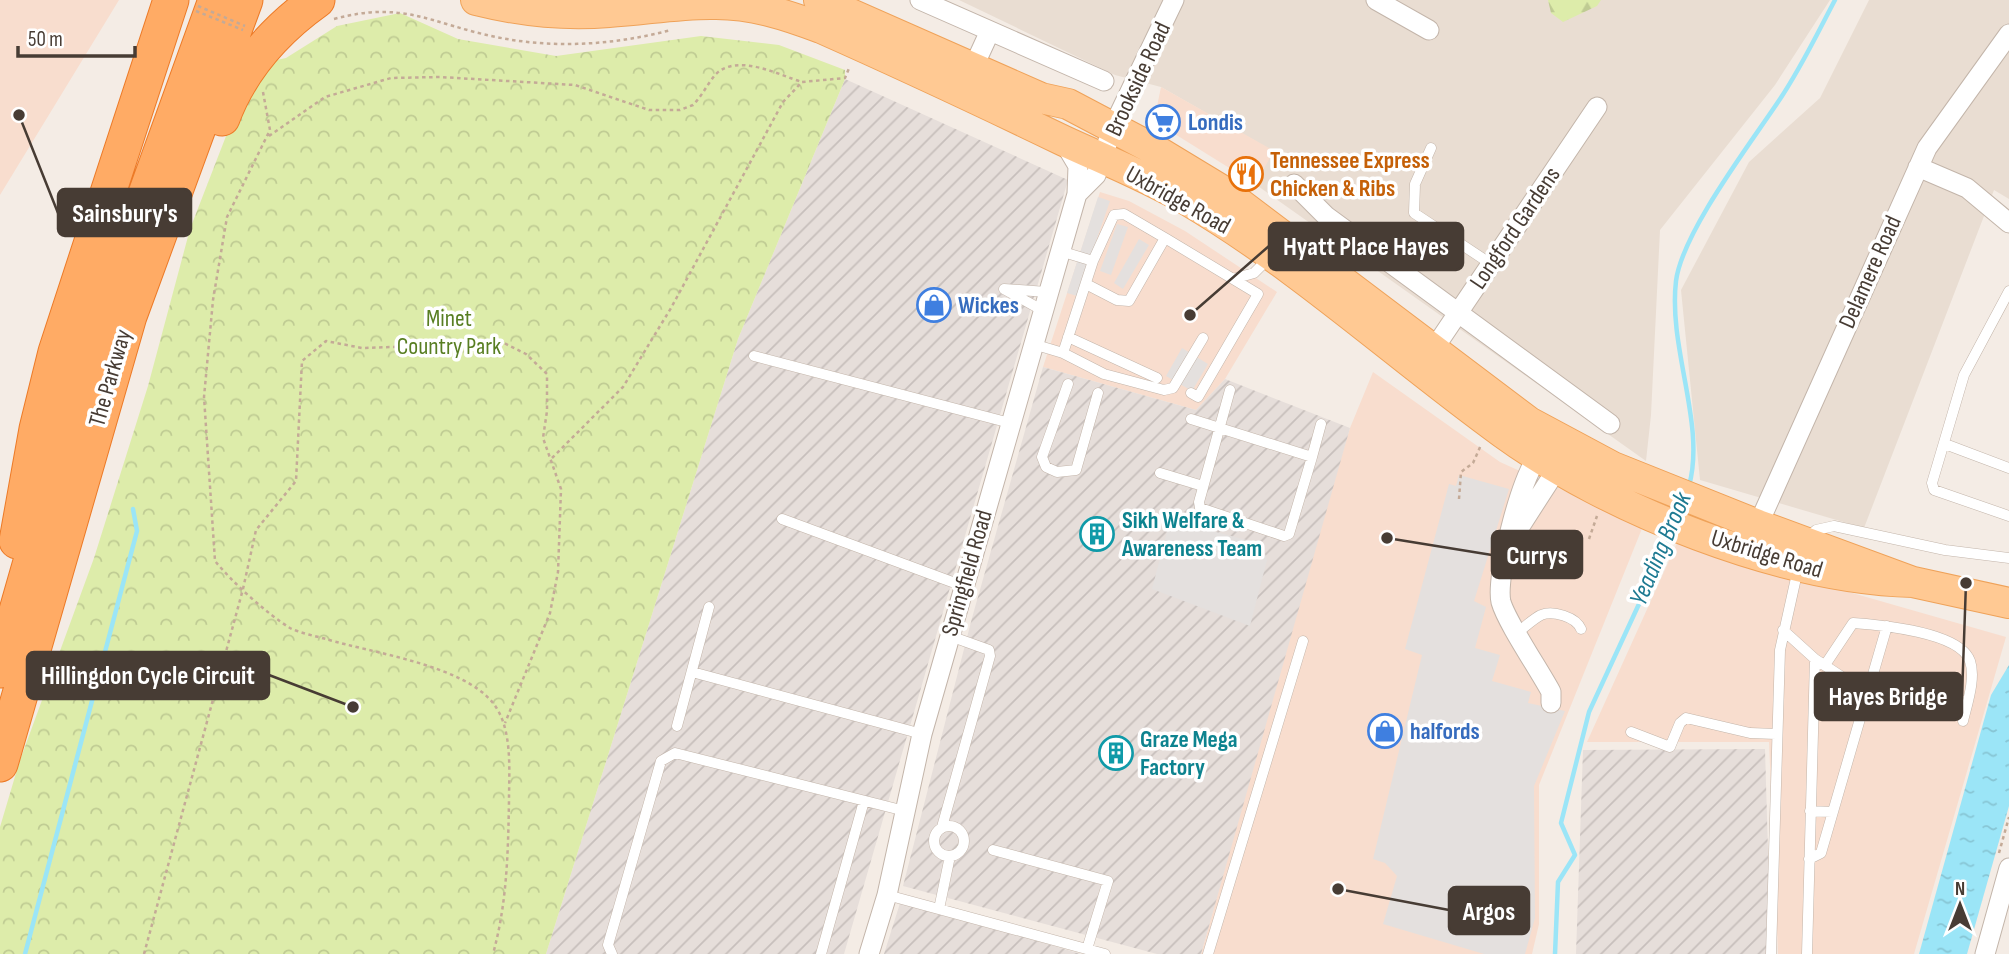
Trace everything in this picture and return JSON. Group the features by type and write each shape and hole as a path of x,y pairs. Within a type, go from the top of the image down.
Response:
{"highway":[{"name":"The Parkway","path":"0,670 99,324 195,4"},
{"path":"0,648 28,478 46,391 83,266 195,4"},
{"path":"16,706 78,564 181,224 229,98 267,44 322,11"},
{"name":"The Parkway","path":"0,764 129,316 244,19"}],"main road":[{"name":"Uxbridge Road","path":"476,0 538,12 574,14 717,4 767,10 821,28 1187,200 1270,256 1505,435 1652,499 1702,535 1802,553"},
{"name":"Uxbridge Road","path":"819,0 1041,98 1068,104 1223,191 1433,350 1551,455"},
{"name":"Uxbridge Road","path":"1652,499 1709,505 1758,525 1802,553 1870,581 1913,582 2009,603"},
{"path":"1702,535 1708,520 1709,505"}],"street":[{"path":"920,0 1104,81"},
{"name":"Brookside Road","path":"1103,159 1113,127 1174,0"},
{"path":"1376,0 1429,30"},
{"path":"973,68 990,31"},
{"name":"Delamere Road","path":"1758,525 1917,167 1938,130 2009,34"},
{"path":"1041,98 1055,114 1088,130 1103,159"},
{"name":"Longford Gardens","path":"1433,350 1597,107"},
{"name":"Springfield Road","path":"869,954 887,895 922,734 1044,301 1077,194 1077,160 1066,145 1054,136"},
{"name":"Springfield Road","path":"1077,194 1092,180 1103,159"},
{"path":"1917,167 1967,188 2009,223"},
{"path":"1294,184 1326,216 1456,314 1610,424"},
{"path":"1551,455 1500,586 1502,604 1551,692 1551,703"},
{"path":"1985,954 2009,868"}],"lane":[{"path":"1431,148 1415,184 1414,213 1491,264"},
{"path":"1063,353 1093,261 1109,221 1118,213 1258,294 1198,397 1191,393"},
{"path":"1086,284 1124,303 1129,300 1165,238"},
{"path":"1059,251 1093,261"},
{"path":"1233,279 1254,273 1270,256"},
{"path":"2009,290 1964,376 1945,444 1933,474 1934,490 2009,516"},
{"path":"1068,338 1157,377"},
{"path":"1032,344 1063,353 1104,374 1164,390 1173,388 1203,338"},
{"path":"754,356 1010,423"},
{"path":"1068,384 1042,457 1046,467 1057,472 1076,470 1098,393"},
{"path":"1230,390 1199,502 1205,511 1284,536 1291,529 1321,424"},
{"path":"1191,419 1312,457"},
{"path":"1945,444 2009,468"},
{"path":"1160,472 1203,486"},
{"path":"782,519 963,586"},
{"path":"1771,954 1776,734 1783,631 1802,553 1816,530 1834,526 1957,552 2009,558"},
{"path":"677,726 709,607"},
{"path":"1518,632 1542,614 1562,615 1579,624 1581,629"},
{"path":"1825,665 1853,623 1887,626 1940,638 1965,651 1971,663 1969,693 1963,721"},
{"path":"1809,859 1821,853 1887,626"},
{"path":"1783,631 1815,659 1868,694"},
{"path":"942,827 956,827 965,839 959,852 950,856 940,853 935,845 935,835 942,827 989,656 989,650 984,647 950,636"},
{"path":"1208,954 1303,641"},
{"path":"1807,954 1815,659"},
{"path":"692,672 922,734"},
{"path":"1631,732 1670,747 1686,718 1750,733 1776,734"},
{"path":"612,954 608,944 661,761 675,753 905,811"},
{"path":"821,954 864,801"},
{"path":"1810,811 1832,812"},
{"path":"993,850 1108,881 1087,949"},
{"path":"939,909 950,856"},
{"path":"887,895 1105,954"}],"path":[{"path":"195,4 244,19"},
{"path":"322,11 368,6"},
{"path":"268,137 325,97 391,78 440,77 575,85 649,110 664,112 693,105 716,74 728,67 755,67 803,82 845,78 854,58"},
{"path":"552,458 623,387 671,308 783,102 803,82"},
{"path":"262,83 270,130 227,217 213,300 204,397 215,561 243,589 291,628 444,673 474,685 493,703 505,725 509,775 508,874 501,924 493,954"},
{"path":"144,954 243,589 256,530 296,481 302,361 326,341 362,348 504,343 526,354 547,374 547,411 543,438 561,489 558,572 550,613 505,725"},
{"path":"1459,499 1461,472 1472,463 1486,436"},
{"path":"1517,546 1530,570 1547,578"}],"shaded area":[{"path":"0,0 119,0 0,195"},
{"path":"959,0 1830,0 1775,85 1660,230 1651,415 1646,461 1255,184 1273,151 1161,87 1115,75"},
{"path":"1869,0 2009,0 2009,199 1994,190 1864,528 1700,480 1681,290 1749,162 1820,98"},
{"path":"845,79 1068,180 844,954 546,954 738,339"},
{"path":"1161,87 1274,151 1255,184 1154,121"},
{"path":"1100,192 1129,201 1185,231 1277,292 1225,379 1196,410 1043,367"},
{"path":"1098,197 1110,201 1077,296 1067,293"},
{"path":"1117,224 1128,227 1111,275 1100,271"},
{"path":"1139,239 1149,245 1123,289 1114,283"},
{"path":"1182,348 1208,364 1192,391 1166,376"},
{"path":"1043,367 1196,410 1225,379 1350,428 1201,954 1157,954 903,886 972,618"},
{"path":"1373,372 1500,462 1643,526 1539,785 1539,924 1532,954 1201,954 1311,557 1350,428"},
{"path":"1459,475 1509,489 1474,601 1486,607 1475,648 1500,655 1492,681 1531,692 1528,703 1565,711 1534,786 1535,918 1525,954 1484,954 1383,924 1397,876 1385,863 1373,859 1422,655 1405,649 1449,484 1456,486"},
{"path":"1170,520 1262,544 1267,560 1250,626 1152,589"},
{"path":"1677,543 2006,637 1914,954 1778,954 1769,742 1587,742"},
{"path":"1765,749 1771,954 1576,954 1583,750"},
{"path":"901,900 1081,954 884,954"}],"green space":[{"path":"1548,0 1601,0 1597,6 1563,22 1551,13"},
{"name":"Minet Country Park","path":"400,13 458,39 556,56 701,36 779,45 845,70 845,79 738,339 546,954 0,954 0,827 19,763 94,558 148,386 190,229 240,100 267,62 286,58 337,26"}],"water":[{"path":"2009,665 2009,806 1967,954 1919,954 1991,695"}],"waterway":[{"name":"Yeading Brook","path":"1689,486 1693,437 1675,307 1676,281 1681,261 1704,214 1786,90 1835,0"},
{"path":"25,954 137,531 133,509"},
{"name":"Yeading Brook","path":"1555,954 1558,882 1575,855 1561,823 1589,712 1670,537"}],"place":[{"name":"Sainsbury's","path":"19,115"},
{"name":"Londis","path":"1163,122"},
{"name":"Tennessee Express Chicken & Ribs","path":"1246,174"},
{"name":"Wickes","path":"934,305"},
{"name":"Hyatt Place Hayes","path":"1190,315"},
{"name":"Sikh Welfare & Awareness Team","path":"1097,534"},
{"name":"Currys","path":"1387,538"},
{"name":"Hayes Bridge","path":"1966,583"},
{"name":"Hillingdon Cycle Circuit","path":"353,707"},
{"name":"halfords","path":"1385,731"},
{"name":"Graze Mega Factory","path":"1116,753"},
{"name":"Argos","path":"1338,889"}]}
